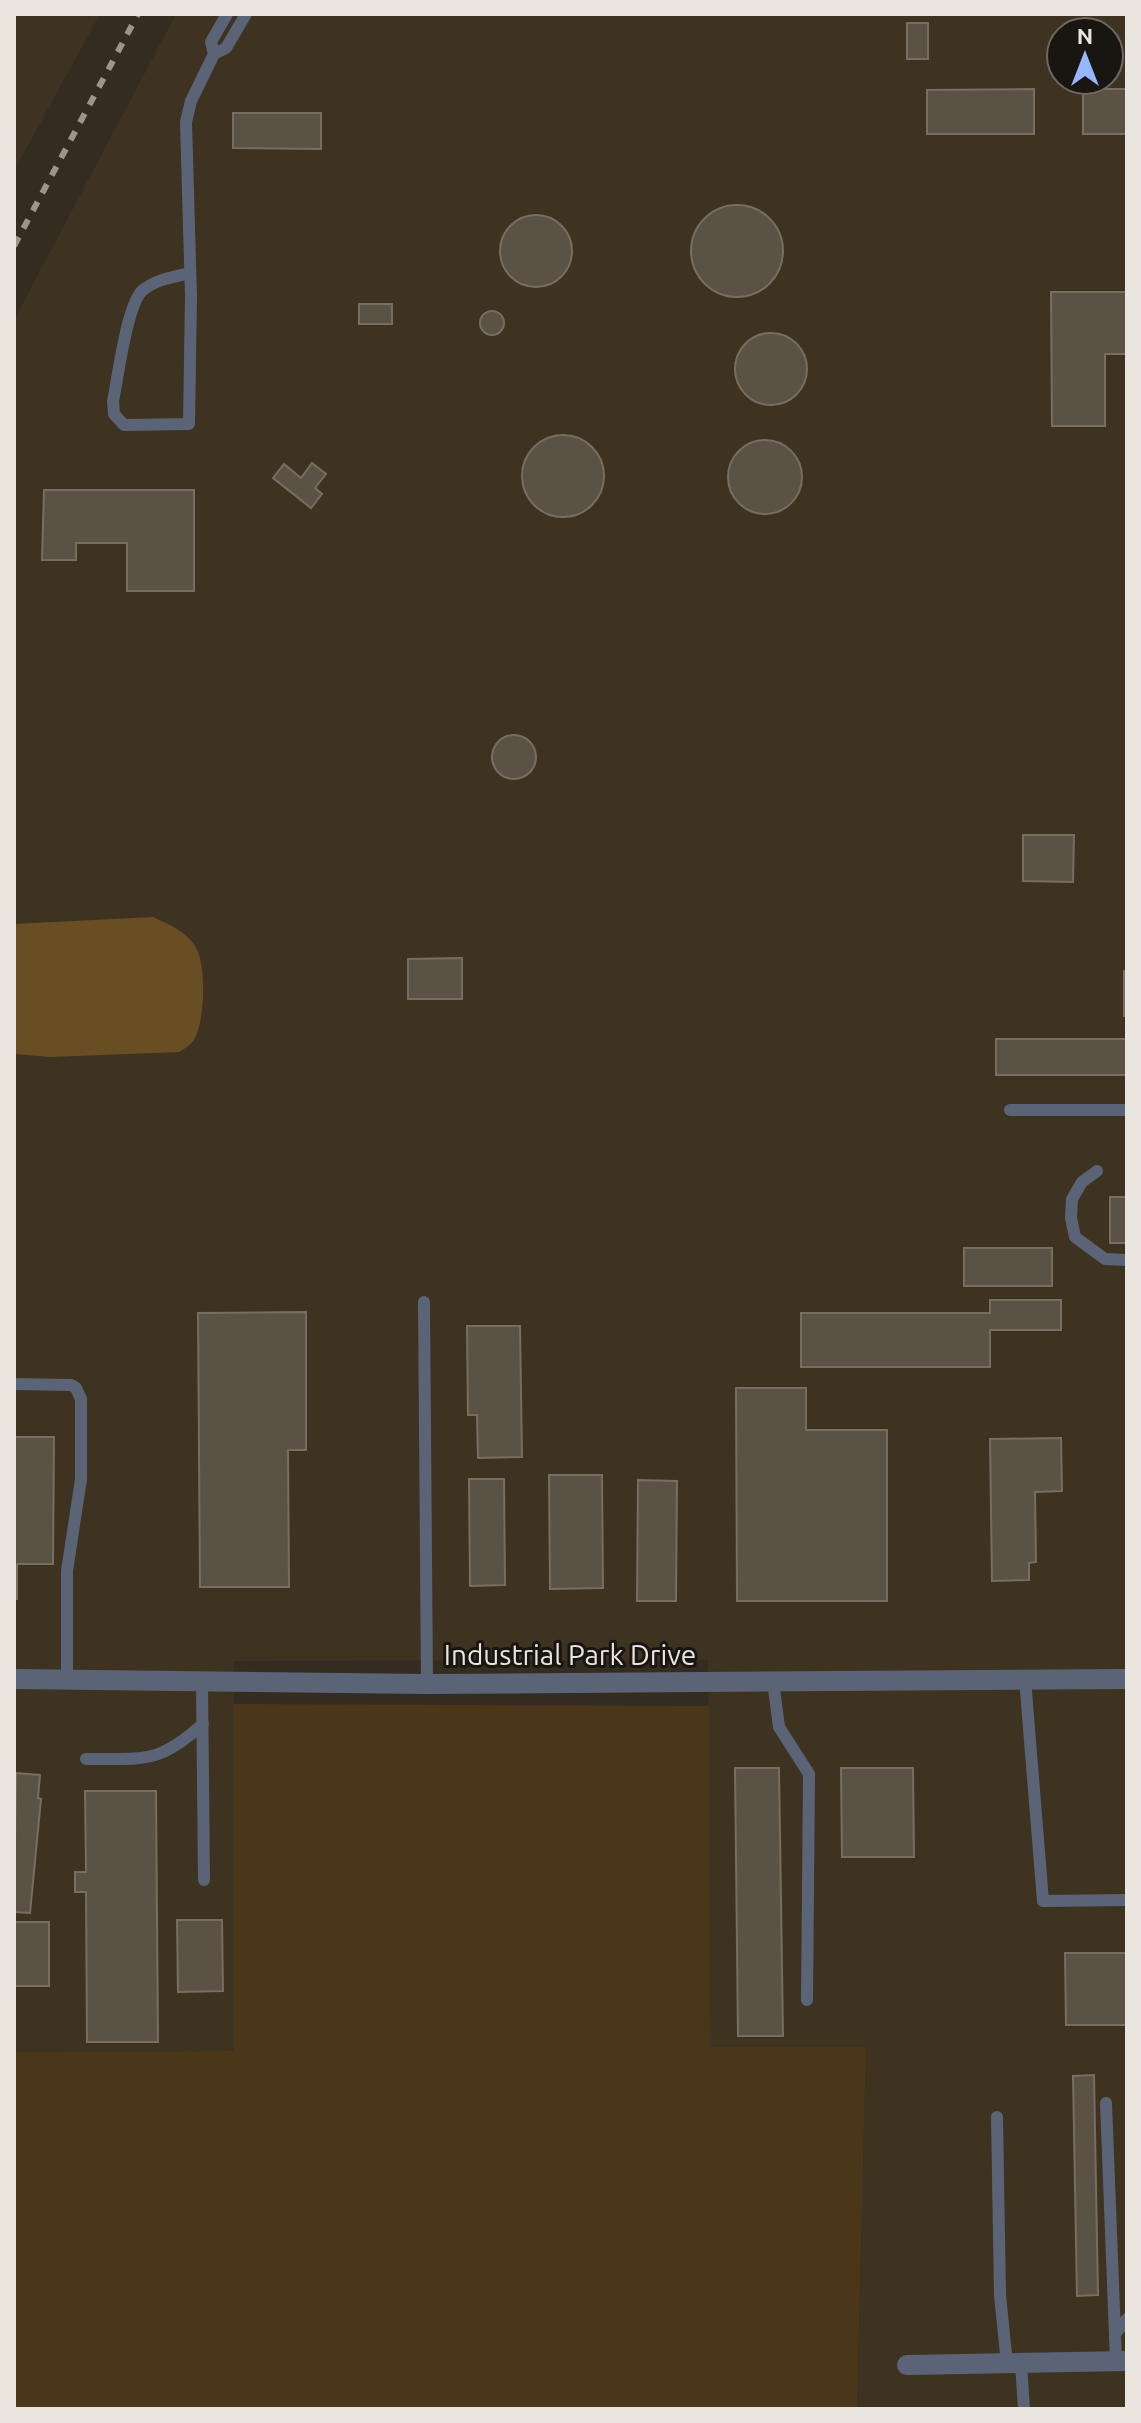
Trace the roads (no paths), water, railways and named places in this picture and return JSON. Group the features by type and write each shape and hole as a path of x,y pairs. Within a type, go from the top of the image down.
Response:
{"street":[{"name":"Industrial Park Drive","path":"14,1679 427,1684 1127,1679"},
{"path":"907,2365 1121,2361"}],"lane":[{"path":"214,54 211,42 227,14"},
{"path":"190,273 158,280 139,292 132,308 113,401 114,414 124,425 189,424 190,273 186,122 191,101 214,54 226,48 246,14"},
{"path":"1010,1110 1127,1110"},
{"path":"1097,1171 1082,1182 1072,1199 1071,1218 1075,1237 1105,1259 1127,1260"},
{"path":"424,1302 427,1684"},
{"path":"14,1384 71,1385 81,1399 81,1479 67,1571 67,1680"},
{"path":"1025,1679 1043,1901 1127,1900"},
{"path":"202,1681 204,1880"},
{"path":"773,1681 779,1727 809,1774 807,2000"},
{"path":"86,1759 160,1755 172,1750 203,1724"},
{"path":"1106,2103 1112,2311 1121,2361"},
{"path":"997,2117 1000,2295 1024,2409"},
{"path":"1115,2334 1127,2319"}],"railway":[{"path":"14,246 138,14"}]}
